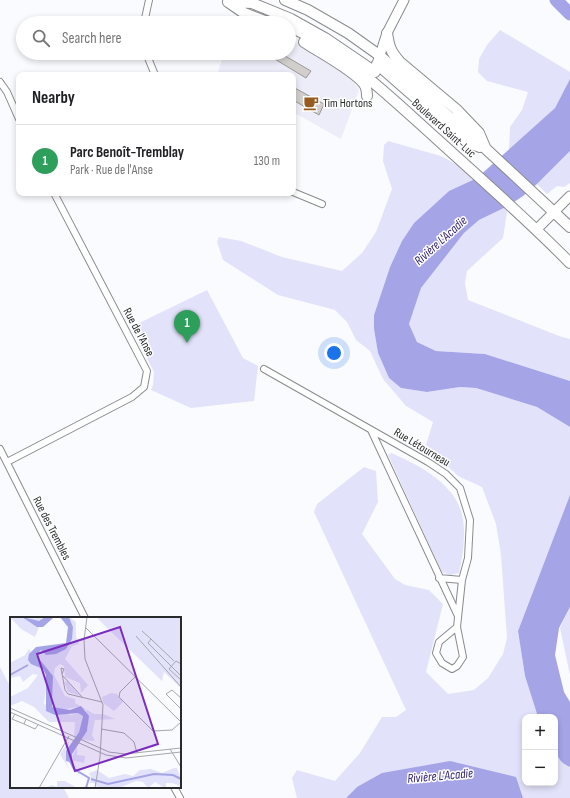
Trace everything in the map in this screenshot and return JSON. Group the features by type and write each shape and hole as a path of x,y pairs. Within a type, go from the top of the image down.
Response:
{"main road":[{"name":"Boulevard Saint-Luc","path":"284,0 308,10 348,33 376,68 470,168 537,229 570,263"},
{"path":"223,1 252,3 284,16"},
{"path":"223,1 253,16"},
{"path":"223,1 248,8 266,16"},
{"path":"296,22 376,68 466,142 486,149"},
{"name":"Boulevard Saint-Luc","path":"296,30 324,46 376,68"},
{"path":"387,32 389,48 393,54 400,62 456,109 479,133 486,149"},
{"path":"296,37 352,73 364,83 367,96"},
{"name":"Boulevard Saint-Luc","path":"486,149 570,227"}],"street":[{"path":"146,16 149,0"},
{"path":"376,68 387,32 404,0"},
{"path":"149,60 154,72"},
{"path":"0,82 7,92 16,112"},
{"path":"296,193 322,204"},
{"name":"Rue de l'Anse","path":"7,462 132,397 144,387 147,371 56,196"},
{"path":"537,229 570,196"},
{"name":"Rue Létourneau","path":"264,369 428,462 446,474 460,488 470,520 468,558 462,580 457,627 463,657 457,666 452,669 442,663 436,652 439,642 457,627"},
{"name":"Rue Létourneau","path":"371,430 458,616"},
{"name":"Rue des Trembles","path":"0,448 84,617"},
{"path":"439,578 462,580"},
{"path":"175,788 180,798"}],"shaded area":[{"path":"500,30 570,72 570,79 555,108 509,150 510,127 522,110 528,92 487,81 478,72 479,59 487,45"},
{"path":"296,43 351,78 359,90 341,139 296,114 296,72 218,72 222,60 296,60"},
{"path":"388,141 441,156 470,172 477,178 449,191 414,223 402,241 390,267 374,315 374,329 378,353 389,378 401,388 427,392 460,387 476,388 537,407 570,427 570,495 518,631 525,676 537,714 522,714 522,786 558,786 558,757 565,765 570,767 570,798 523,798 357,787 346,798 297,798 292,778 297,770 335,781 360,753 382,717 396,717 406,710 314,512 317,504 364,467 376,471 378,502 362,534 395,579 405,585 429,590 443,604 426,672 448,694 474,690 488,678 503,654 507,638 501,555 496,524 482,487 458,476 426,445 433,422 406,406 383,379 370,351 356,340 347,322 335,310 278,295 223,260 217,242 219,237 241,241 282,257 342,271 362,253 376,232 392,189 383,161 384,145"},
{"path":"570,151 570,183 564,187 557,186 547,194 537,184"},
{"path":"508,206 503,238 467,271 465,283 468,300 570,339 570,381 485,354 436,351 417,342 409,324 421,288 464,233 479,220"},
{"path":"207,290 243,358 258,366 254,401 191,408 151,390 154,372 131,327"},
{"path":"391,453 432,475 450,491 456,501 461,511 464,526 463,550 459,573 450,575 442,572 388,455"},
{"path":"570,607 570,675 560,628"},
{"path":"0,667 10,686 10,788 64,788 69,798 0,798"}],"water":[{"path":"570,79 570,151 523,196 508,206 479,220 464,233 421,288 409,324 417,342 436,351 485,354 570,381 570,427 537,407 476,388 460,387 427,392 401,388 389,378 378,353 374,329 374,315 390,267 402,241 414,223 449,191 477,178 555,108"},
{"path":"570,495 570,607 559,628 555,655 564,692 570,702 570,767 564,764 558,757 558,714 537,714 525,676 518,631"},
{"path":"450,761 516,777 523,798 346,798 357,787 382,773"}],"building":[{"path":"276,60 292,60 311,71 306,78"},
{"name":"Tim Hortons","path":"296,89 324,104 319,115 296,102"}],"waterway":[{"name":"Rivière L'Acadie","path":"556,0 570,14"}],"place":[{"name":"Tim Hortons","path":"311,103"},
{"name":"Parc Benoît-Tremblay","path":"187,343"}]}
